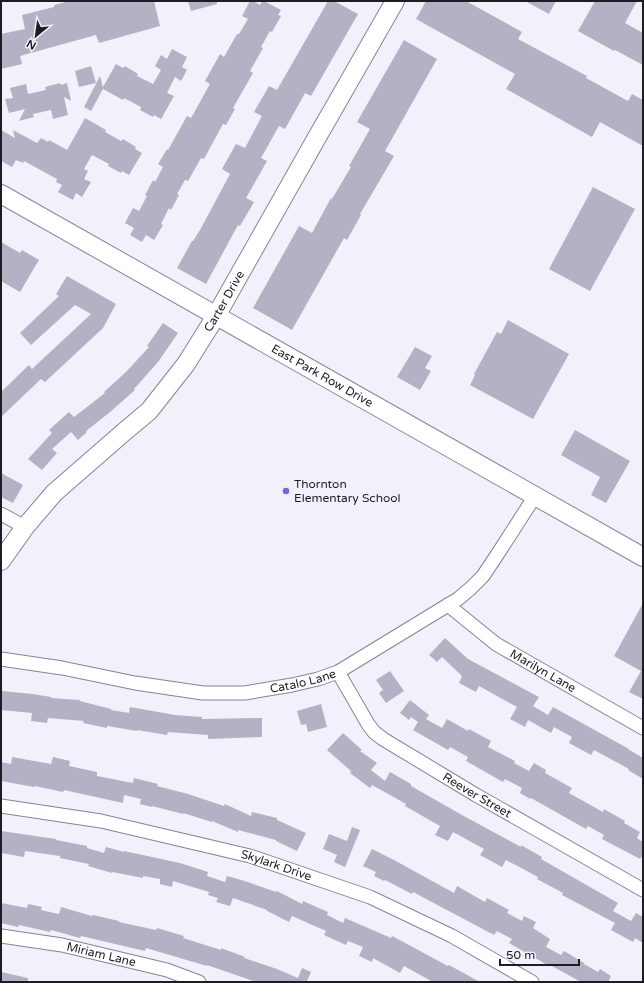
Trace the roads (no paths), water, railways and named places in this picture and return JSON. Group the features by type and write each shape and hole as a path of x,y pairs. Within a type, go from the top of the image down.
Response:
{"main road":[{"name":"Carter Drive","path":"1,561 25,527 54,493 149,411 186,364 216,316 395,1"},
{"name":"East Park Row Drive","path":"1,194 643,557"}],"street":[{"name":"Catalo Lane","path":"1,659 62,668 134,683 203,692 245,693 318,679 338,672 458,599 483,576 535,496"},
{"path":"1,514 25,527"},
{"name":"Marilyn Lane","path":"448,605 496,644 643,728"},
{"name":"Reever Street","path":"338,672 368,724 374,732 383,739 476,795 643,890"},
{"name":"Skylark Drive","path":"1,806 101,821 250,856 370,897 452,936 532,982"},
{"name":"Miriam Lane","path":"1,936 62,945 167,970 200,982"}],"place":[{"name":"Thornton Elementary School","path":"286,491"}]}
